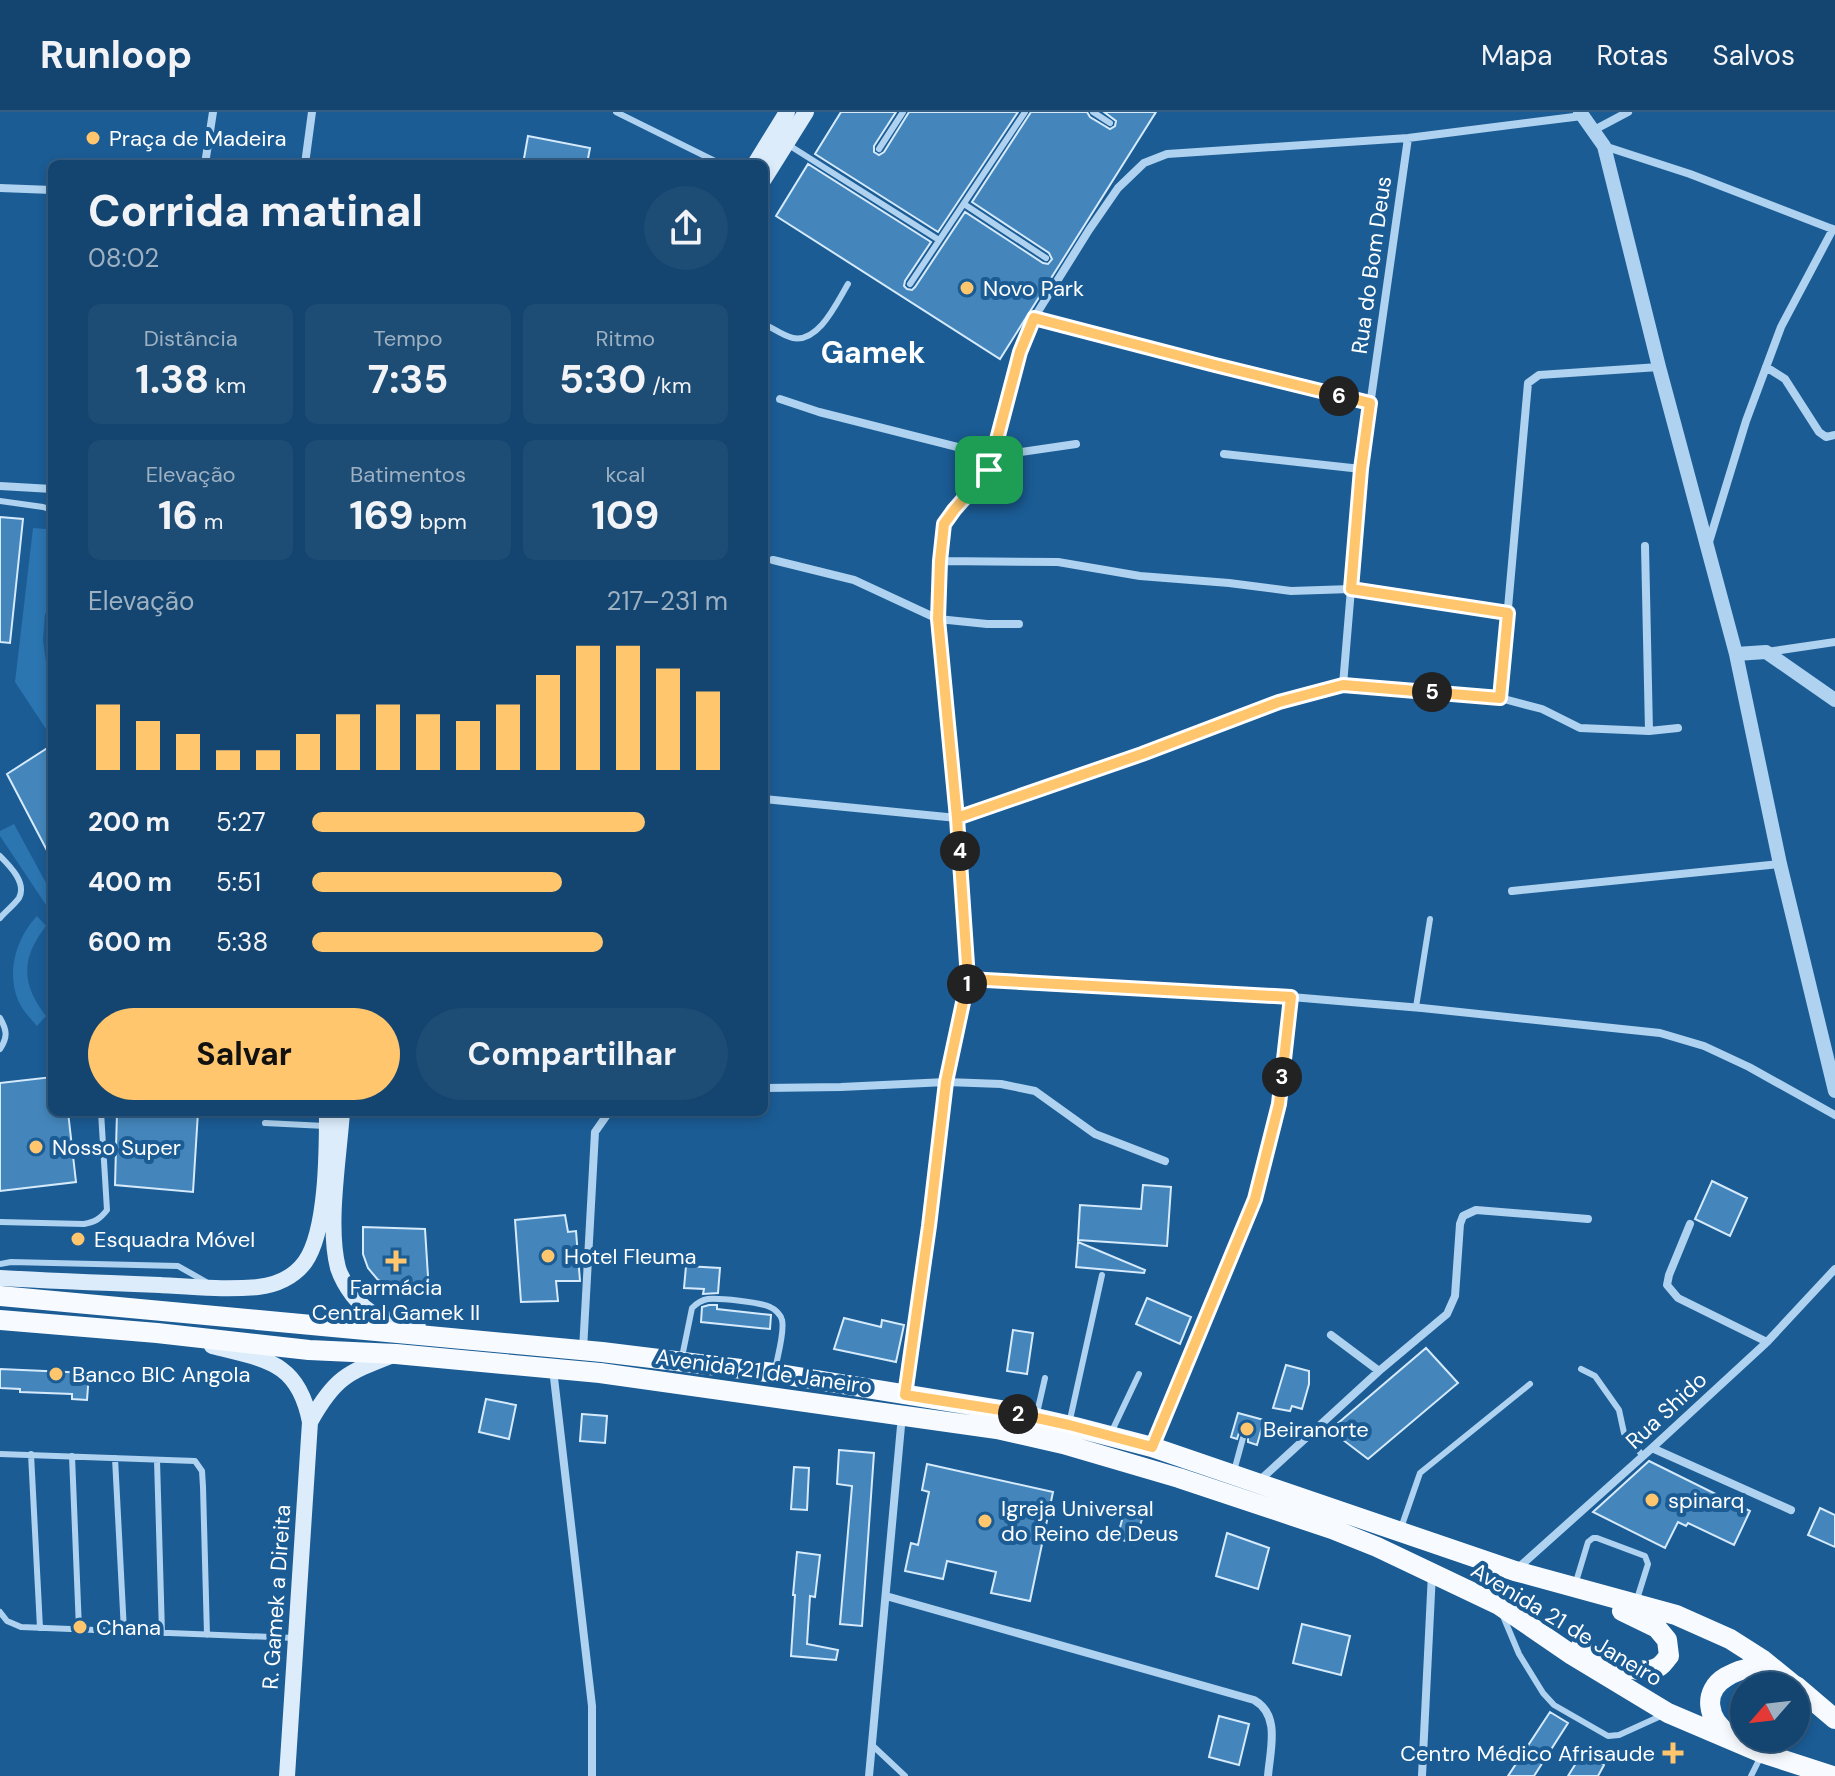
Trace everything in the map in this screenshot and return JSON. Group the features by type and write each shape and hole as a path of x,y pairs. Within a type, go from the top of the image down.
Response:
{"main road":[{"path":"757,160 787,112"},
{"path":"768,172 806,112"},
{"path":"342,1116 333,1223 338,1267 344,1280 364,1307 376,1315 394,1322 493,1341"},
{"path":"0,1278 218,1288 260,1287 280,1282 296,1273 306,1261 321,1224 327,1119"},
{"name":"Avenida 21 de Janeiro","path":"0,1296 493,1341 774,1373 1063,1444 1143,1466 1332,1529 1432,1572 1499,1605 1572,1655 1668,1713 1762,1753 1833,1776"},
{"name":"Avenida 21 de Janeiro","path":"0,1320 309,1350 396,1354 553,1368 904,1405 1001,1410 1152,1447 1515,1571 1676,1615 1730,1639 1778,1672"},
{"path":"157,1333 257,1358 286,1372 297,1383 306,1401 310,1422"},
{"path":"310,1422 333,1386 354,1370 396,1354"},
{"name":"R. Gamek a Direita","path":"287,1776 310,1422"},
{"path":"1499,1605 1616,1665 1645,1670 1659,1667 1669,1656 1667,1640 1657,1628 1566,1586"},
{"path":"1735,1672 1751,1669 1759,1672"},
{"path":"1730,1675 1719,1681 1711,1693 1710,1705 1713,1718 1730,1734"},
{"name":"Avenida 21 de Janeiro","path":"1810,1698 1835,1719"}],"street":[{"path":"206,160 213,112"},
{"path":"306,160 312,112"},
{"path":"1594,130 1628,112"},
{"path":"869,1776 904,1405 946,1082 968,979 957,818 938,619 944,524 989,470 1020,352 1034,318 1118,188 1144,163 1167,154 1408,138 1581,114 1594,130 1604,146 1736,654 1780,864 1835,1091"},
{"name":"Rua do Bom Deus","path":"1343,685 1361,469 1408,138"},
{"path":"1604,146 1690,174 1834,228 1781,327 1746,421 1707,551"},
{"path":"0,188 48,190"},
{"path":"1034,318 1370,403"},
{"path":"1500,698 1528,383 1539,375 1659,367"},
{"path":"1766,367 1785,379 1819,432 1826,437 1835,435"},
{"path":"780,399 819,412 993,456 1076,444"},
{"path":"1224,454 1361,469"},
{"path":"0,486 48,489"},
{"path":"1645,546 1649,731"},
{"path":"773,560 854,580 938,619 1019,624"},
{"path":"940,561 1058,562 1140,576 1291,591 1351,589 1508,613"},
{"path":"1736,654 1835,642"},
{"path":"1766,652 1835,700"},
{"path":"768,799 957,818 1142,754 1279,702 1343,685 1500,698 1542,709 1580,728 1649,731 1678,728"},
{"path":"1512,891 1780,864"},
{"path":"968,979 1291,997 1660,1033 1704,1046 1749,1067 1835,1115"},
{"path":"1152,1447 1255,1199 1279,1104 1291,997"},
{"path":"768,1088 946,1082 1001,1084 1035,1091 1095,1134 1165,1161"},
{"path":"583,1350 595,1132 606,1116"},
{"path":"1258,1483 1379,1371 1447,1314 1455,1296 1463,1216 1476,1210 1588,1219"},
{"path":"1690,1224 1667,1285 1678,1298 1767,1342"},
{"name":"Rua Shido","path":"1515,1571 1767,1342 1835,1269"},
{"path":"1331,1335 1379,1371"},
{"path":"553,1368 592,1706 592,1776"},
{"path":"1652,1448 1791,1510"},
{"path":"1422,1776 1432,1572"},
{"path":"886,1596 1254,1700 1264,1705 1270,1716 1272,1729 1268,1776"}],"lane":[{"path":"616,112 713,160"},
{"path":"879,149 903,112"},
{"path":"910,284 1025,112"},
{"path":"1093,112 1110,123"},
{"path":"786,143 939,240"},
{"path":"964,204 1046,258"},
{"path":"768,326 793,338 806,336 821,328 848,284"},
{"path":"0,501 48,509"},
{"path":"0,856 22,890 18,900 0,918"},
{"path":"1416,1007 1430,919"},
{"path":"0,1018 7,1038 0,1049"},
{"path":"0,1222 84,1224 102,1217 107,1210 101,1116"},
{"path":"265,1123 327,1119"},
{"path":"0,1264 178,1266 218,1288"},
{"path":"1069,1425 1102,1275"},
{"path":"681,1362 692,1308 700,1301 711,1298 731,1300 768,1306 778,1313 782,1328 774,1373"},
{"path":"1581,1369 1595,1376 1619,1410 1624,1433 1643,1456"},
{"path":"1109,1436 1139,1374"},
{"path":"1036,1418 1045,1378"},
{"path":"1399,1532 1420,1473 1530,1384"},
{"path":"1233,1474 1243,1438"},
{"path":"0,1454 195,1461 202,1471 207,1635"},
{"path":"31,1454 40,1628"},
{"path":"72,1456 79,1629"},
{"path":"115,1458 124,1631"},
{"path":"157,1460 162,1633"},
{"path":"1566,1586 1588,1542 1597,1538 1645,1556 1648,1560 1635,1604"},
{"path":"1499,1605 1519,1654 1554,1705 1608,1736 1619,1735 1668,1713"},
{"path":"0,1612 7,1621 21,1627 295,1638"},
{"path":"872,1745 905,1776"},
{"path":"1751,1776 1762,1753"}],"shaded area":[{"path":"33,528 46,529 48,610 43,640 48,678 48,732 15,682"},
{"path":"14,824 48,887 48,908 0,836 0,831"},
{"path":"37,916 46,926 32,949 27,971 32,993 46,1016 37,1026 20,1004 13,966 19,944"}],"building":[{"path":"841,112 896,112 874,146 874,152 879,155 909,112 1018,112 938,232 815,154"},
{"name":"Novo Park","path":"1031,112 1087,112 1110,129 1116,121 1104,112 1156,112 1000,359 776,216 808,164 931,242 905,281 907,289 915,287 965,212 1048,264 1052,259 1049,253 972,202"},
{"path":"528,136 590,148 588,160 524,160"},
{"path":"0,517 23,519 10,643 0,642"},
{"path":"48,748 48,852 7,774"},
{"name":"Nosso Super","path":"48,1077 48,1116 68,1116 76,1182 0,1191 0,1083"},
{"path":"117,1116 198,1116 193,1192 115,1185"},
{"path":"1712,1181 1747,1198 1730,1236 1695,1219"},
{"path":"1143,1185 1171,1187 1167,1246 1078,1240 1080,1205 1141,1209"},
{"name":"Hotel Fleuma","path":"565,1215 568,1232 576,1231 580,1281 556,1281 558,1301 521,1302 515,1220"},
{"name":"Farmácia Central Gamek II","path":"363,1227 425,1229 429,1292 402,1292 378,1280 368,1268 363,1254"},
{"path":"1078,1242 1145,1270 1144,1273 1076,1267"},
{"path":"686,1266 720,1268 718,1293 703,1294 704,1289 684,1288"},
{"path":"1147,1298 1191,1317 1180,1344 1136,1324"},
{"path":"717,1305 717,1309 771,1315 770,1329 701,1322 702,1307"},
{"path":"844,1318 881,1327 882,1320 904,1325 896,1362 834,1349"},
{"path":"1013,1330 1033,1333 1027,1374 1007,1371"},
{"path":"1426,1348 1458,1383 1368,1459 1330,1430"},
{"path":"1286,1365 1309,1371 1302,1409 1292,1406 1290,1411 1273,1408"},
{"path":"0,1369 89,1373 87,1400 72,1399 72,1394 0,1388"},
{"path":"486,1399 516,1405 509,1439 479,1432"},
{"name":"Beiranorte","path":"1238,1413 1264,1420 1257,1445 1248,1442 1245,1433 1239,1433 1237,1439 1231,1437"},
{"path":"582,1414 607,1416 605,1443 580,1441"},
{"path":"839,1450 874,1453 862,1626 840,1624 852,1486 837,1484"},
{"name":"spinarq","path":"1649,1461 1750,1511 1734,1545 1688,1523 1686,1526 1678,1522 1665,1548 1593,1512"},
{"name":"Igreja Universal do Reino de Deus","path":"927,1464 1053,1492 1030,1601 991,1593 996,1572 947,1561 943,1579 905,1571 911,1543 918,1545 929,1492 922,1490"},
{"path":"794,1467 809,1468 807,1510 791,1509"},
{"path":"1820,1508 1835,1515 1835,1547 1808,1535"},
{"path":"1124,1513 1142,1519 1134,1544 1117,1538"},
{"path":"1227,1533 1269,1548 1258,1589 1216,1576"},
{"path":"797,1552 820,1555 815,1597 810,1596 807,1644 838,1650 836,1660 791,1656"},
{"path":"1302,1624 1350,1636 1341,1675 1293,1663"},
{"path":"1550,1712 1568,1723 1534,1776 1508,1776"},
{"path":"1219,1716 1249,1724 1239,1765 1209,1757"},
{"path":"1583,1752 1604,1765 1598,1776 1568,1776"}],"place":[{"name":"Praça de Madeira","path":"93,138"},
{"name":"Novo Park","path":"967,288"},
{"name":"Nosso Super","path":"36,1147"},
{"name":"Esquadra Móvel","path":"78,1239"},
{"name":"Hotel Fleuma","path":"548,1256"},
{"name":"Farmácia Central Gamek II","path":"396,1261"},
{"name":"Banco BIC Angola","path":"56,1374"},
{"name":"Beiranorte","path":"1247,1429"},
{"name":"spinarq","path":"1652,1500"},
{"name":"Igreja Universal do Reino de Deus","path":"985,1521"},
{"name":"Chana","path":"80,1627"},
{"name":"Centro Médico Afrisaude","path":"1673,1753"}],"district":[{"name":"Gamek","path":"873,353"}],"route":[{"path":"989,470 944,524 940,561 938,619 957,818 968,979 946,1082 905,1395 1001,1410 1152,1447 1255,1199 1279,1104 1291,997 968,979 963,898 957,818 1142,754 1279,702 1343,685 1500,698 1508,613 1351,589 1370,403 1034,318 1020,352 989,470"}]}
